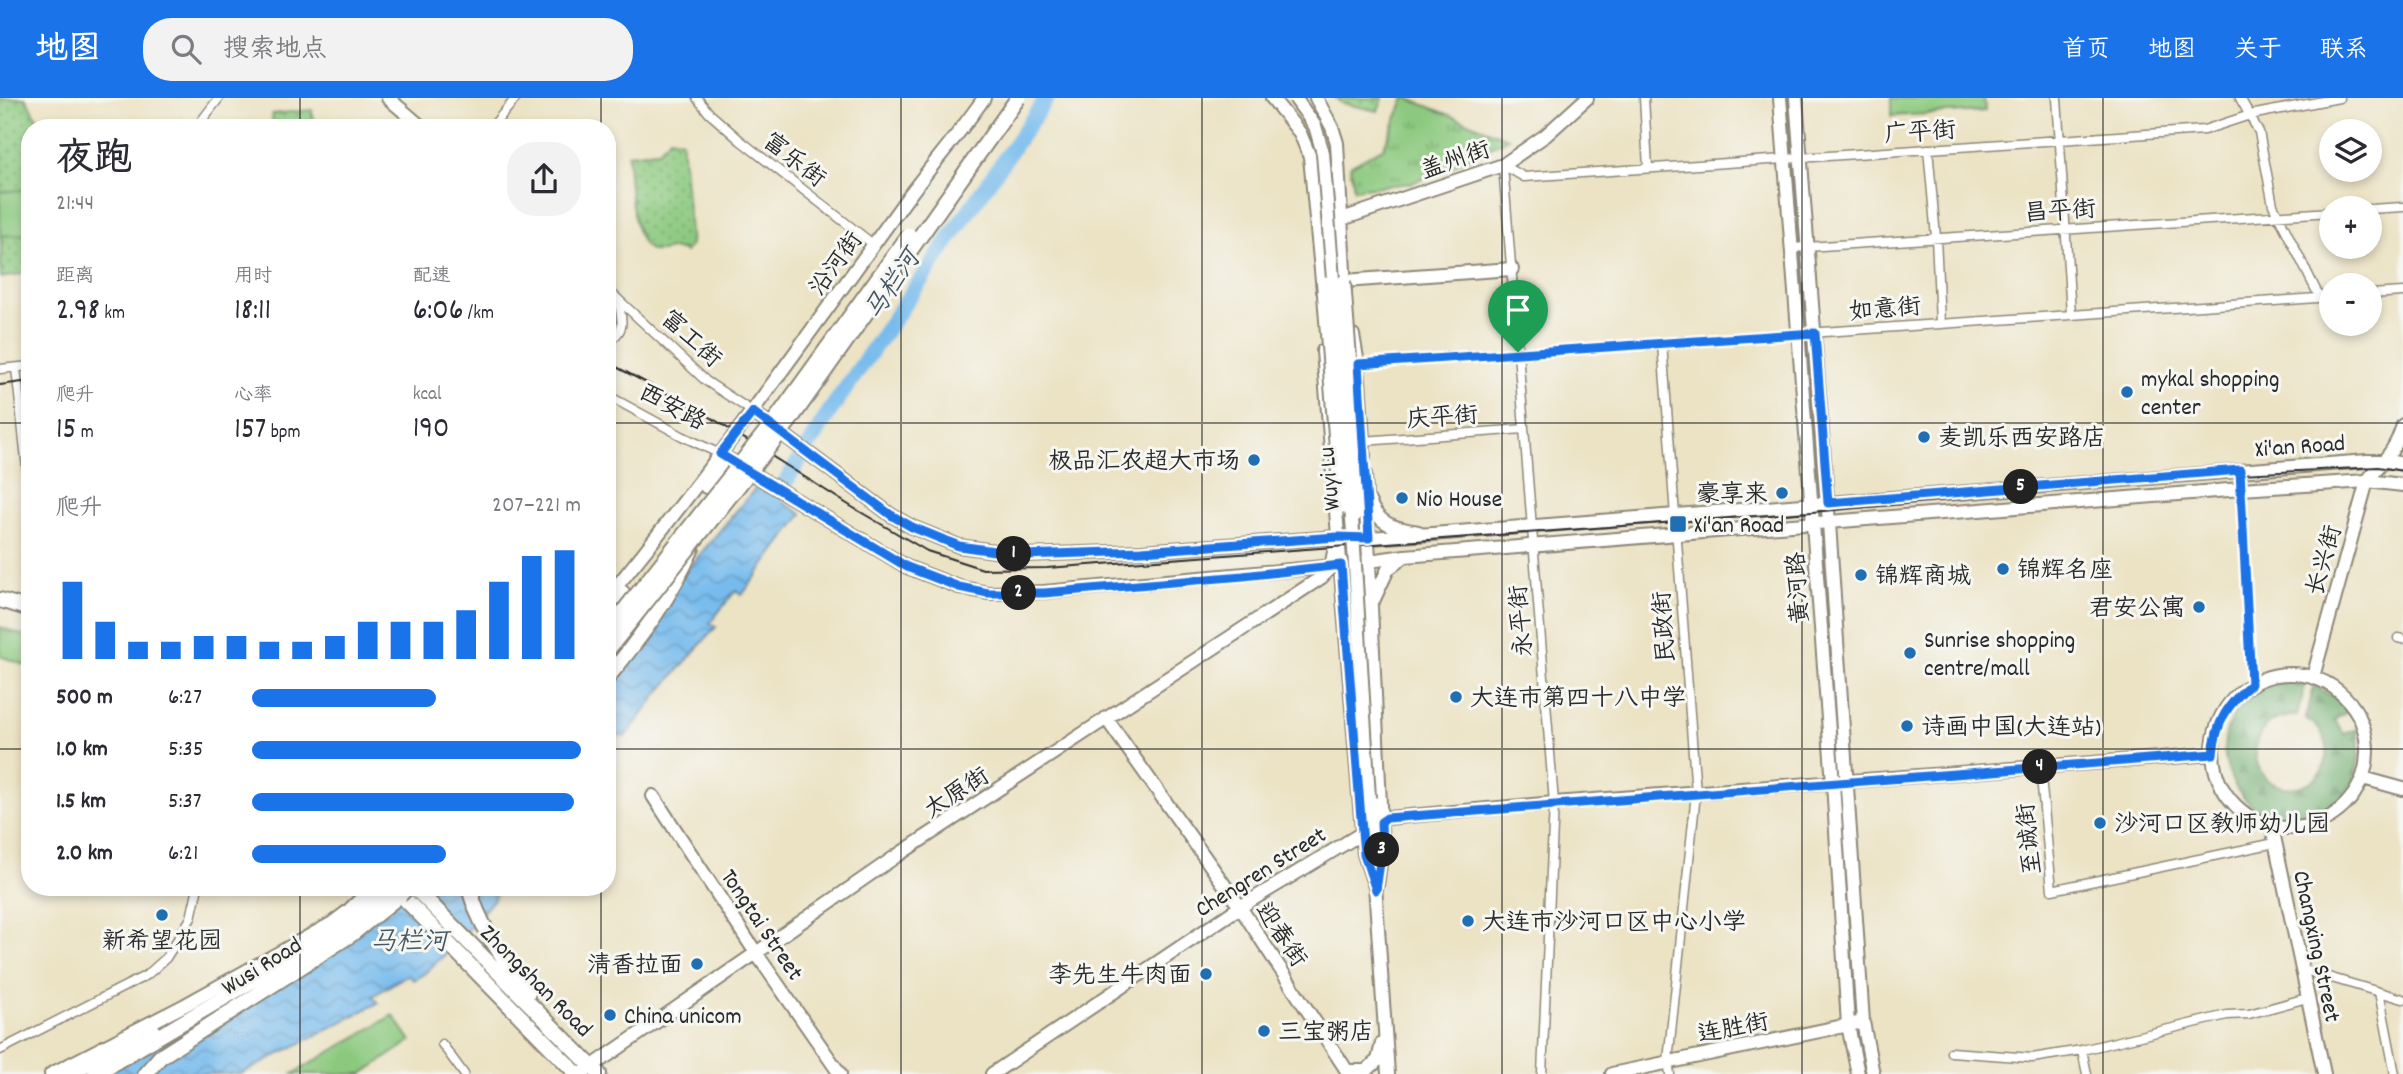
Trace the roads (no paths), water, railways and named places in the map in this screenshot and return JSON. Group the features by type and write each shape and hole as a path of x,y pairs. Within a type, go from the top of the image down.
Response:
{"highway":[{"path":"616,621 779,415 1008,98"},
{"path":"616,640 788,423 1018,98"},
{"path":"616,667 648,629 682,571 693,545"},
{"path":"0,600 21,606"},
{"path":"95,1074 268,974 344,927 387,896"},
{"path":"145,1074 170,1051 352,934 390,896"},
{"name":"Zhongshan Road","path":"407,896 551,1026 587,1072"},
{"name":"Zhongshan Road","path":"421,896 466,951 587,1072"},
{"path":"472,896 487,933 551,1026"},
{"path":"68,1074 268,974"}],"street":[{"path":"204,119 219,98"},
{"path":"388,98 412,119"},
{"path":"499,119 516,98"},
{"name":"富乐街","path":"697,98 709,113 741,141 874,246"},
{"name":"沿河街","path":"720,454 984,98"},
{"path":"1272,98 1300,133 1311,157 1339,487 1353,532"},
{"name":"Wuyi Lu","path":"1295,98 1315,126 1323,153 1353,532 1388,1074"},
{"path":"1315,98 1332,127 1339,160 1339,221 1360,486 1353,532"},
{"name":"盖州街","path":"1318,225 1339,221 1503,165 1546,135 1587,98"},
{"path":"1644,98 1648,168"},
{"name":"黄河路","path":"1780,98 1833,783 1848,1025 1858,1074"},
{"name":"黄河路","path":"1796,98 1828,503 1863,1022 1873,1074"},
{"path":"2057,98 2071,314"},
{"path":"2240,98 2259,132 2273,205 2319,296"},
{"name":"广平街","path":"1503,165 1524,177 2204,130 2250,115 2339,98"},
{"path":"1928,149 1940,323"},
{"name":"永平街","path":"1503,165 1554,803 1542,1074"},
{"path":"2382,208 2403,207"},
{"name":"昌平街","path":"1791,248 2319,213"},
{"path":"1344,282 1512,269"},
{"path":"1323,282 1323,366 1337,537 1336,566 1344,603 1371,826"},
{"path":"1344,282 1358,364 1369,538 1372,617 1371,826"},
{"path":"2382,293 2403,292"},
{"name":"如意街","path":"1358,364 2319,298"},
{"path":"616,337 622,329 618,299"},
{"name":"富工街","path":"618,299 706,381 753,412"},
{"name":"民政街","path":"1662,343 1696,793 1669,1068"},
{"path":"0,369 21,367"},
{"path":"16,368 21,414"},
{"name":"西安路","path":"616,400 720,454"},
{"path":"753,412 861,494 912,527 959,546 981,551 1023,555 1142,551 1337,537"},
{"name":"长兴街","path":"2313,677 2367,481 2378,467 2387,461 2399,440 2403,425"},
{"name":"庆平街","path":"1363,441 1524,429"},
{"path":"720,454 907,567 959,587 988,593 1044,593 1336,566"},
{"path":"616,587 720,454"},
{"path":"616,600 720,467 720,454"},
{"path":"2387,461 2403,464"},
{"name":"Xi'an Road","path":"1337,537 1432,534 2240,470 2387,461"},
{"path":"2240,470 2251,684"},
{"name":"Xi'an Road","path":"1336,566 1405,556 1533,545 1813,525 2241,489 2367,481 2403,485"},
{"path":"1309,540 1326,529 1333,485"},
{"path":"1366,491 1372,510 1386,525 1432,534"},
{"name":"太原街","path":"587,1072 895,857 1322,577 1369,538"},
{"path":"1372,617 1374,599 1383,577 1388,569 1405,556"},
{"path":"1311,583 1332,584 1341,593 1344,603"},
{"path":"2292,673 2313,677 2335,688 2353,706 2359,717 2364,728 2368,753 2363,778 2353,798 2336,814 2316,824 2294,829 2272,827 2249,817 2230,800 2218,778 2213,754 2215,733 2223,714 2235,697 2251,684 2271,676 2292,673"},
{"name":"迎春街","path":"1106,719 1240,908 1349,1072"},
{"name":"Chengren Street","path":"992,1074 1240,908 1387,818 2213,754"},
{"name":"至诚街","path":"2040,767 2052,890 2274,843"},
{"path":"2363,778 2403,789"},
{"name":"Tongtai Street","path":"653,796 756,953 840,1074"},
{"name":"Changxing Street","path":"2272,827 2324,1074"},
{"path":"0,1050 147,975 166,958 191,918 196,896"},
{"path":"51,1074 185,1005 331,924 364,896"},
{"path":"2301,969 2403,999"},
{"path":"2379,992 2395,1074"},
{"path":"1951,1052 2032,1058 2227,1015 2249,1014 2307,998"},
{"name":"连胜街","path":"1612,1074 1669,1068 1863,1022"},
{"path":"1349,1072 1366,1071 1378,1060 1385,1032"},
{"path":"442,1044 464,1074"},
{"path":"2082,1049 2087,1074"}],"water":[{"path":"757,486 802,514 742,595 736,590 710,623 716,627 661,690 625,737 619,735 616,738 616,655"},
{"name":"马栏河","path":"403,896 495,896 453,947 425,973 414,980 407,975 373,996 378,1003 241,1074 87,1074 272,983"}],"waterway":[{"name":"马栏河","path":"776,497 830,411 1047,98"}],"tram line":[{"path":"616,367 707,415 927,551 983,569 1047,568 1812,512 2240,474 2378,467 2403,471"},
{"path":"0,385 21,382"}],"place":[{"name":"mykal shopping center","path":"2127,392"},
{"name":"麦凯乐西安路店","path":"1924,437"},
{"name":"极品汇农超大市场","path":"1254,460"},
{"name":"豪享来","path":"1782,493"},
{"name":"Nio House","path":"1402,498"},
{"name":"Xi'an Road","path":"1678,524"},
{"name":"锦辉名座","path":"2003,569"},
{"name":"锦辉商城","path":"1861,575"},
{"name":"君安公寓","path":"2199,607"},
{"name":"Sunrise shopping centre/mall","path":"1910,653"},
{"name":"大连市第四十八中学","path":"1456,697"},
{"name":"诗画中国(大连站)","path":"1907,726"},
{"name":"沙河口区教师幼儿园","path":"2100,823"},
{"name":"新希望花园","path":"162,915"},
{"name":"大连市沙河口区中心小学","path":"1468,921"},
{"name":"清香拉面","path":"697,964"},
{"name":"李先生牛肉面","path":"1206,974"},
{"name":"China unicom","path":"610,1015"},
{"name":"三宝粥店","path":"1264,1031"}]}
